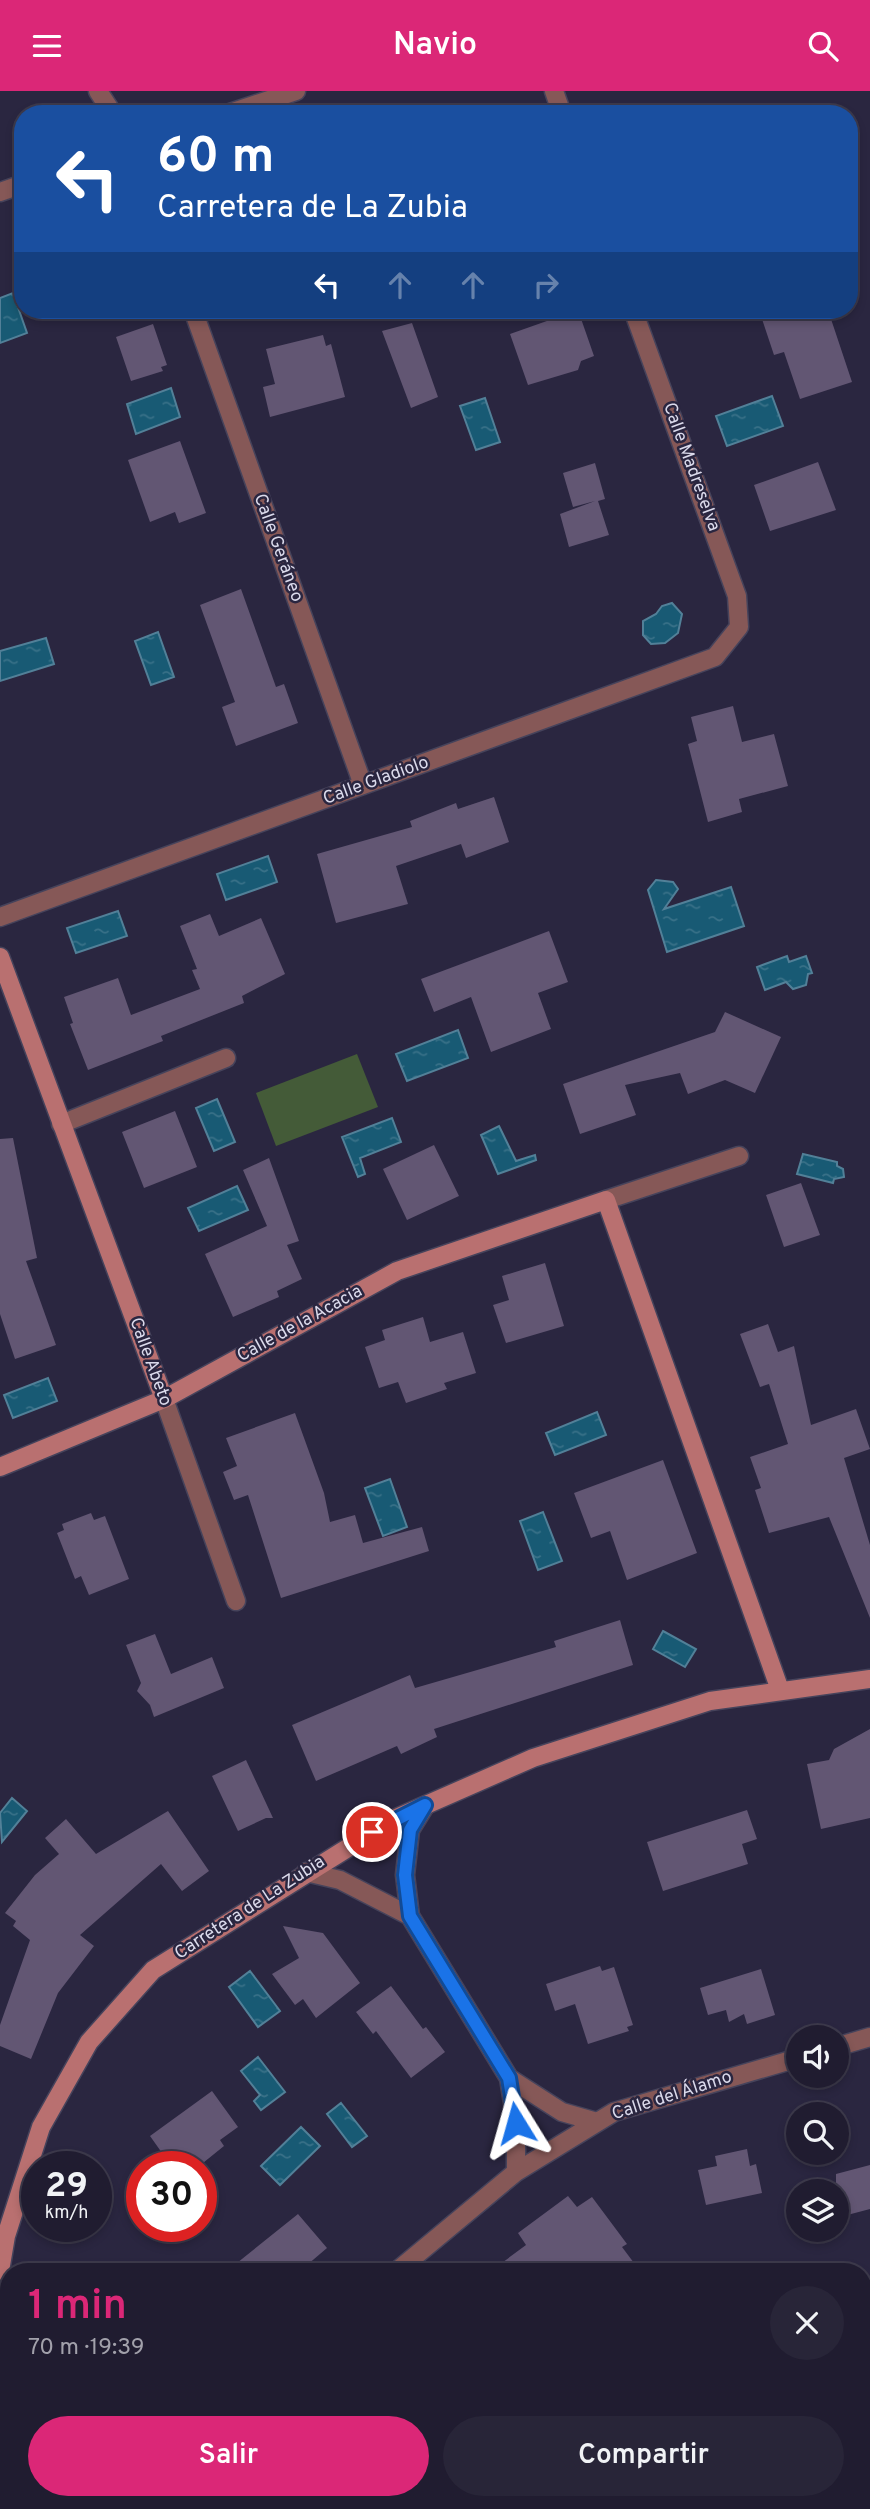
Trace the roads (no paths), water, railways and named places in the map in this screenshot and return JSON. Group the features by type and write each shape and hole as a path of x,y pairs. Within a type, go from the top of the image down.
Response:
{"street":[{"path":"254,105 296,91"},
{"name":"Calle Geráneo","path":"196,319 363,785"},
{"name":"Calle Madreselva","path":"636,319 737,596 739,627"},
{"name":"Calle Gladiolo","path":"0,917 715,657 739,627"},
{"name":"Calle Abeto","path":"0,957 236,1601"},
{"path":"61,1124 226,1058"},
{"name":"Calle de la Acacia","path":"0,1467 164,1399 397,1271 738,1156"},
{"path":"607,1200 780,1690"},
{"name":"Carretera de La Zubia","path":"1,2263 6,2236 41,2127 89,2042 153,1970 394,1819 533,1758 710,1701 870,1679"},
{"path":"425,1805 410,1830 405,1875 410,1916 509,2078 516,2123 516,2172"},
{"path":"306,1872 340,1880 410,1916"},
{"path":"849,2043 870,2037"},
{"name":"Calle del Álamo","path":"407,2263 516,2172 614,2112 786,2062"},
{"path":"509,2078 562,2112 597,2122"}],"water":[{"path":"13,293 14,319 22,319 27,333 0,343 0,298"},
{"path":"171,388 180,417 136,434 127,404"},
{"path":"772,396 783,426 727,446 716,416"},
{"path":"485,398 500,442 476,450 460,406"},
{"path":"672,603 682,614 678,633 665,643 651,644 643,635 643,621 656,614 662,606"},
{"path":"158,632 174,677 151,685 135,641"},
{"path":"46,638 54,664 0,681 0,651"},
{"path":"268,856 277,882 226,900 217,874"},
{"path":"656,880 673,882 678,889 664,909 731,887 744,926 667,952 648,890"},
{"path":"118,911 127,936 76,953 67,928"},
{"path":"787,956 789,962 806,956 812,973 808,974 806,985 793,989 786,982 765,990 757,967"},
{"path":"458,1030 468,1058 407,1081 396,1054"},
{"path":"217,1099 235,1142 214,1151 196,1108"},
{"path":"392,1118 401,1142 360,1158 365,1174 358,1177 342,1137"},
{"path":"499,1126 516,1161 535,1155 536,1160 498,1174 481,1135"},
{"path":"803,1154 837,1162 837,1166 843,1169 844,1177 834,1179 833,1183 797,1174"},
{"path":"237,1186 248,1210 199,1231 188,1208"},
{"path":"48,1378 57,1401 13,1418 4,1395"},
{"path":"597,1412 606,1435 555,1455 546,1433"},
{"path":"390,1479 407,1527 383,1536 365,1488"},
{"path":"543,1512 562,1561 538,1570 520,1521"},
{"path":"663,1631 696,1649 685,1667 653,1649"},
{"path":"12,1798 27,1811 2,1842 0,1813"},
{"path":"250,1971 280,2011 258,2027 229,1987"},
{"path":"258,2057 285,2092 261,2110 254,2101 260,2095 241,2071"},
{"path":"341,2103 367,2136 352,2147 327,2114"},
{"path":"301,2127 320,2146 280,2185 261,2166"}]}
